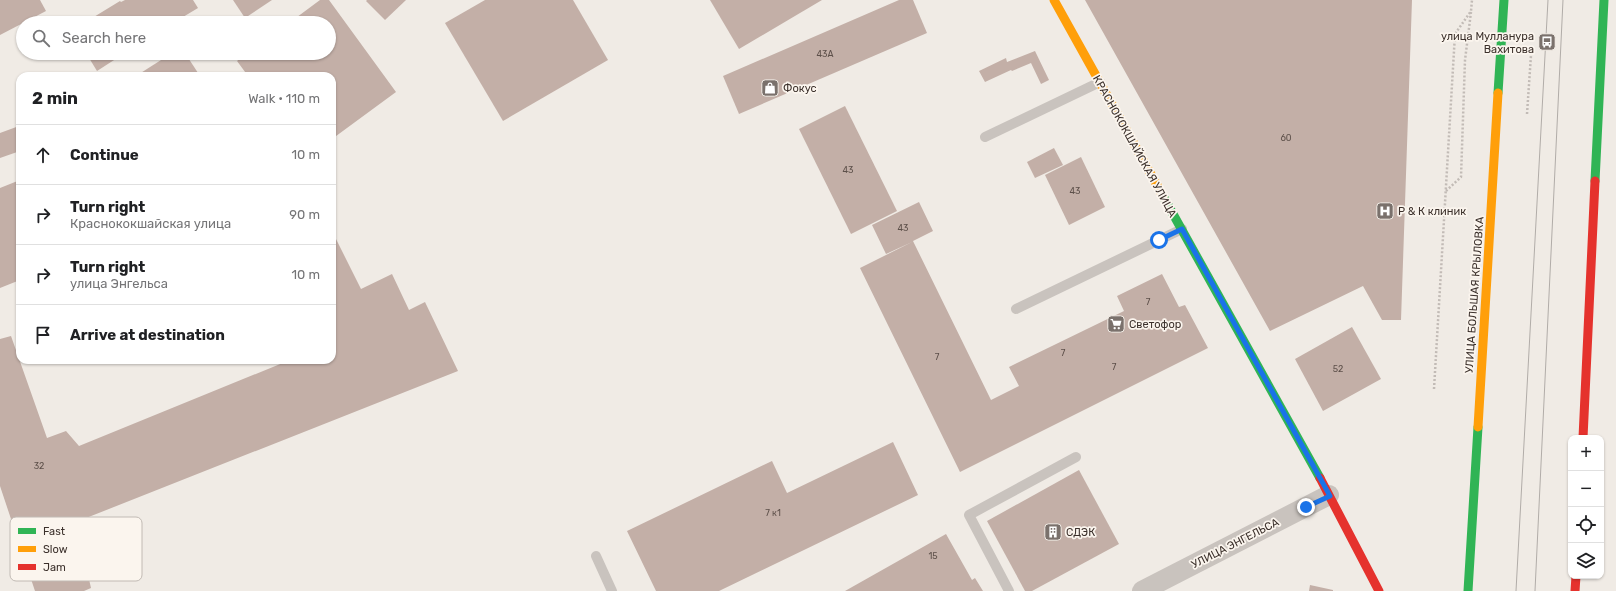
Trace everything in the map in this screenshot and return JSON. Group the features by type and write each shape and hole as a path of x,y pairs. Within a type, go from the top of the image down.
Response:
{"main road":[{"name":"КРАСНОКОКШАЙСКАЯ УЛИЦА","path":"1054,0 1330,496 1380,590"},
{"name":"УЛИЦА БОЛЬШАЯ КРЫЛОВКА","path":"1468,591 1504,0"},
{"path":"1583,435 1604,0"},
{"path":"1575,591 1576,579"}],"street":[{"name":"УЛИЦА ЭНГЕЛЬСА","path":"1142,591 1330,496"},
{"path":"1460,591 1463,585 1473,518"}],"lane":[{"path":"985,137 1100,82"},
{"path":"1016,309 1182,229"},
{"path":"1010,591 969,515 1076,457"},
{"path":"596,556 612,591"}],"path":[{"path":"1446,191 1461,177 1465,60 1472,12 1472,0"},
{"path":"1434,389 1455,34 1472,12"},
{"path":"1527,114 1531,55"}],"building":[{"path":"0,0 40,0 46,11 36,16 16,16 16,27 0,35"},
{"path":"125,0 193,0 198,8 185,16 95,16 120,1"},
{"path":"233,0 272,0 248,16 244,16"},
{"path":"320,0 329,0 396,92 336,136 336,72 245,72 237,61 336,60 336,16 298,16"},
{"path":"406,0 385,20 366,1"},
{"path":"485,0 573,0 608,60 503,121 445,23"},
{"path":"710,0 822,0 739,49"},
{"path":"899,0 913,0 927,33 739,114 723,76"},
{"path":"1085,0 1412,0 1401,320 1382,320 1363,286 1270,331"},
{"path":"1035,51 1049,80 1041,84 1031,63 985,82 979,71 1006,58 1007,62"},
{"path":"90,60 114,60 97,71"},
{"path":"161,60 190,60 197,72 142,72"},
{"path":"845,106 897,211 851,234 799,129"},
{"path":"16,127 16,152 0,158 0,133"},
{"path":"1054,148 1063,165 1035,178 1027,162"},
{"path":"1081,157 1105,207 1069,225 1045,175"},
{"path":"16,182 16,282 0,288 0,188"},
{"path":"919,202 933,231 913,241 991,400 1019,386 1009,367 1124,311 1117,296 1162,274 1179,307 1185,305 1208,348 960,472 860,268 912,242 886,254 872,225"},
{"path":"336,239 361,289 392,274 409,310 425,302 458,371 89,517 10,517 0,486 0,339 11,336 16,350 16,364 21,364 47,438 66,431 79,446 280,364 336,364"},
{"path":"1352,327 1381,379 1323,411 1295,359"},
{"path":"893,442 918,495 719,591 656,591 627,531 772,461 787,493"},
{"name":"СДЭК","path":"1079,470 1119,544 1032,591 1025,591 987,521"},
{"path":"946,534 972,580 975,578 983,591 845,591"},
{"path":"32,581 89,581 91,588 84,591 35,591"},
{"path":"1310,585 1333,590 1333,591 1309,591"}],"tram line":[{"path":"1516,591 1548,0"},
{"path":"1535,591 1563,0"}],"traffic: fast":[{"path":"1498,93 1504,0"},
{"path":"1595,181 1604,0"},
{"path":"1163,196 1320,478"},
{"path":"1468,591 1478,427"}],"traffic: slow":[{"path":"1054,0 1163,196"},
{"path":"1478,427 1498,93"}],"traffic: jam":[{"path":"1583,435 1595,181"},
{"path":"1320,478 1379,591"},
{"path":"1575,591 1576,579"}],"place":[{"name":"улица Мулланура Вахитова","path":"1547,42"},
{"name":"Фокус","path":"770,88"},
{"name":"Р & К клиник","path":"1385,211"},
{"name":"Светофор","path":"1116,324"},
{"name":"СДЭК","path":"1053,532"}],"route":[{"path":"1159,240 1182,229 1330,496 1306,507"}]}
